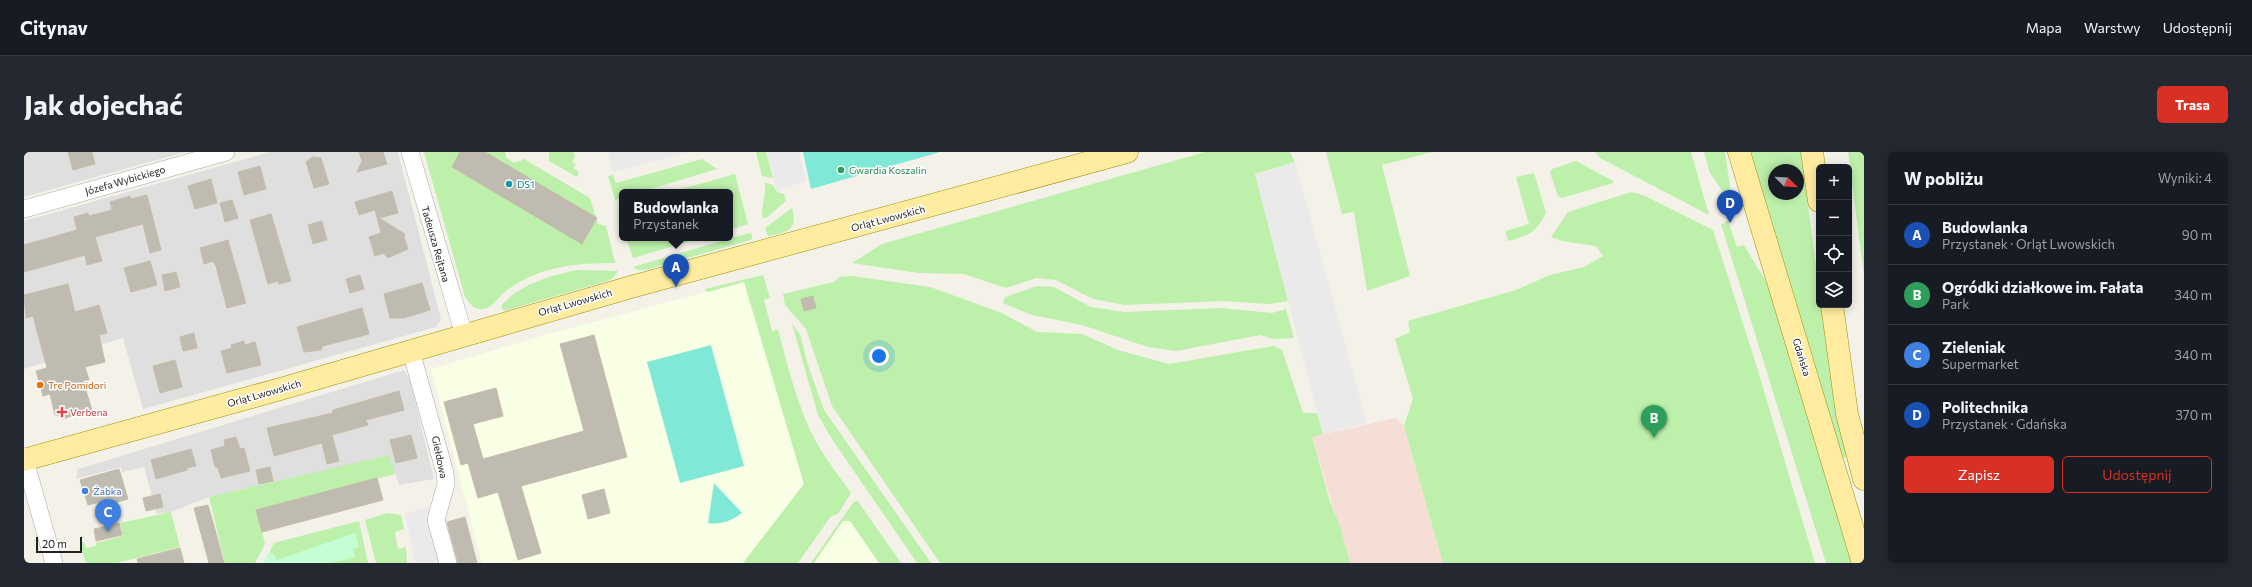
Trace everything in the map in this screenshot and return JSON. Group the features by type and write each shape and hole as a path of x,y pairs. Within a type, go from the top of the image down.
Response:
{"main road":[{"name":"Orląt Lwowskich","path":"24,459 411,351 735,258 1127,152"},
{"name":"Gdańska","path":"1740,152 1863,563"},
{"path":"1812,152 1819,200"},
{"path":"1832,308 1846,414 1864,479"}],"street":[{"name":"Józefa Wybickiego","path":"24,208 226,152"},
{"name":"Tadeusza Rejtana","path":"410,152 464,335"},
{"name":"Giełdowa","path":"411,351 445,473 446,484 436,520 448,563"},
{"path":"24,459 54,563"}],"shaded area":[{"path":"24,152 185,152 24,197"},
{"path":"270,152 398,152 441,319 436,327 143,409 123,338 24,369 24,221"},
{"path":"608,152 688,152 613,172"},
{"path":"767,152 799,152 806,181 777,191"},
{"name":"Gwardia Koszalin","path":"803,152 940,152 811,189"},
{"path":"1295,162 1367,423 1323,434 1255,174"},
{"path":"744,282 804,484 743,563 482,563 431,369 548,334"},
{"path":"711,345 744,466 680,483 647,362"},
{"path":"404,370 410,380 434,479 399,485 389,456 209,497 171,512 157,514 144,467 122,472 121,467 76,479 78,469"},
{"path":"1395,418 1404,426 1443,563 1350,563 1312,437"},
{"path":"714,483 742,513 726,522 708,523"},
{"path":"442,503 448,563 415,563 405,514"},
{"path":"843,521 851,521 879,563 814,563"}],"green space":[{"path":"424,152 505,152 506,158 514,163 524,159 590,198 598,224 606,226 615,263 572,265 546,271 520,282 507,290 488,308 475,308 465,297"},
{"path":"549,152 573,152 575,156 572,162 576,164 573,168 579,172 577,177 549,161"},
{"path":"756,152 766,152 773,178 762,176"},
{"path":"1205,152 1290,152 1295,162 1255,174 1288,301 1270,304 1223,301 1125,305 1093,299 1056,280 1036,278 1006,288 964,274 919,273 852,263 882,244"},
{"path":"1326,152 1433,152 1382,165 1410,276 1367,291 1354,212 1342,214"},
{"path":"1595,152 1691,152 1709,215 1600,158"},
{"path":"1704,152 1725,152 1732,200 1729,201 1710,173"},
{"path":"1749,152 1801,152 1803,164 1768,164 1768,200 1804,200 1804,175 1816,265 1816,308 1822,308 1848,456 1841,459"},
{"path":"1848,152 1864,152 1864,276 1852,183 1852,164 1850,164"},
{"path":"702,159 717,169 651,189 619,189 619,199 615,200 608,176 613,175 616,183"},
{"path":"1576,161 1613,181 1613,183 1562,198 1558,196 1550,173 1552,169"},
{"path":"1534,173 1546,213 1535,230 1531,233 1508,241 1505,231 1529,224 1516,177"},
{"path":"735,174 748,224 733,229 733,189 682,189"},
{"path":"764,182 773,185 777,192 784,194 786,201 766,218 763,218 762,214 765,191"},
{"path":"1631,192 1643,195 1713,230 1756,364 1815,563 1443,563 1404,426 1413,399 1395,339 1410,332 1408,321 1516,290 1550,275 1584,267 1603,256 1596,246 1562,241 1551,237 1568,212"},
{"path":"792,208 794,221 790,229 768,236 765,228"},
{"path":"1728,221 1737,247 1744,245 1773,293 1852,563 1826,563 1721,224"},
{"path":"749,233 752,235 752,239 747,241 645,270 638,270 633,267 722,241 733,241 733,238"},
{"path":"627,241 691,241 633,258"},
{"path":"577,270 618,271 613,278 607,281 504,311 501,306 517,292 536,282"},
{"path":"763,275 770,298 764,300 772,331 778,330 803,413 819,447 851,493 838,514 831,516 798,563 743,563 804,484 744,282 708,292 705,289"},
{"path":"852,276 930,287 1002,313 1037,332 1082,334 1118,350 1169,364 1274,346 1282,350 1303,413 1317,413 1323,434 1312,437 1330,502 1339,523 1350,563 940,563 832,406 806,329 785,305 783,294 834,282 840,277"},
{"path":"1037,286 1054,287 1091,307 1124,312 1221,308 1272,313 1286,309 1294,338 1273,339 1260,335 1176,351 1148,347 1082,325 1032,315 1003,303 1005,297"},
{"path":"792,324 800,334 808,365 824,410 931,563 917,563 832,439 818,415"},
{"path":"389,455 395,474 257,510 265,544 255,563 225,563 209,497"},
{"path":"857,500 901,563 879,563 850,521 843,521 814,563 811,563 852,504"},
{"path":"171,512 180,547 117,563 86,563 80,543 84,542 86,548 96,546 96,543 123,536 120,523"},
{"path":"387,513 401,515 404,529 395,532 398,549 406,547 407,563 376,563 365,520"},
{"path":"359,521 368,563 264,563 274,543"},
{"path":"355,533 359,547 353,549 355,557 331,563 263,563 269,553 273,553 277,560"}],"building":[{"path":"68,152 92,152 95,164 73,170"},
{"path":"359,152 383,152 387,164 357,172 362,161"},
{"name":"DS1","path":"460,152 485,152 597,218 582,244 452,167"},
{"path":"312,157 321,158 329,184 314,188 306,162"},
{"path":"260,166 266,189 244,195 238,172"},
{"path":"211,179 217,203 195,209 188,186"},
{"path":"392,191 398,213 379,218 405,234 404,237 408,249 388,258 383,253 375,256 369,237 381,233 375,210 359,215 355,202"},
{"path":"147,195 161,250 150,253 143,224 95,237 102,261 87,265 85,255 24,272 24,245 77,230 74,217 88,213 89,216 112,210 110,202 130,196 131,199"},
{"path":"232,200 238,218 225,222 220,203"},
{"path":"271,214 291,281 279,284 278,281 268,284 250,220"},
{"path":"322,221 327,240 313,244 308,225"},
{"path":"228,240 246,303 227,308 216,266 213,261 204,264 200,248"},
{"path":"150,261 157,285 131,292 124,268"},
{"path":"176,272 180,287 165,291 162,275"},
{"path":"360,275 364,289 350,293 346,279"},
{"path":"422,283 430,310 404,318 390,318 384,294"},
{"path":"68,284 75,312 99,305 107,333 99,335 105,362 85,367 89,380 83,381 92,410 62,419 61,415 55,415 50,394 43,396 36,371 47,368 33,316 26,318 24,295"},
{"path":"813,296 816,308 804,311 801,299"},
{"path":"362,308 369,334 323,346 321,350 304,352 297,327"},
{"path":"194,333 197,348 183,351 180,337"},
{"path":"594,335 627,457 521,486 541,553 518,560 498,492 478,498 468,463 461,465 444,402 496,388 503,416 473,424 483,459 584,431 560,344"},
{"path":"244,341 245,345 255,342 261,365 227,373 221,351 232,348 231,345"},
{"path":"175,360 182,387 160,393 153,366"},
{"path":"399,391 404,410 366,420 368,425 332,435 339,461 327,464 322,443 274,456 267,428 333,413 333,410"},
{"path":"411,435 417,458 396,463 390,440"},
{"path":"236,437 240,449 244,448 250,471 221,478 218,468 215,467 211,450 225,446 224,440"},
{"path":"191,449 196,466 156,479 151,460"},
{"path":"270,467 273,481 259,484 256,470"},
{"path":"119,469 128,499 106,505 104,501 88,505 80,480"},
{"path":"377,478 383,500 262,532 256,510"},
{"path":"604,489 610,513 588,519 582,495"},
{"path":"160,494 163,507 146,511 143,498"},
{"path":"208,505 224,563 209,563 194,508"},
{"path":"465,517 477,563 458,563 447,522"},
{"path":"119,523 122,535 96,541 94,529"},
{"path":"180,548 184,563 138,563 137,559"}],"place":[{"name":"Gwardia Koszalin","path":"841,170"},
{"name":"DS1","path":"509,184"},
{"name":"Politechnika","path":"1730,223"},
{"name":"Budowlanka","path":"676,287"},
{"name":"Tre Pomidori","path":"40,385"},
{"name":"Verbena","path":"62,412"},
{"name":"Ogródki działkowe im. Fałata","path":"1654,438"},
{"name":"Żabka","path":"85,491"},
{"name":"Zieleniak","path":"108,532"}]}
